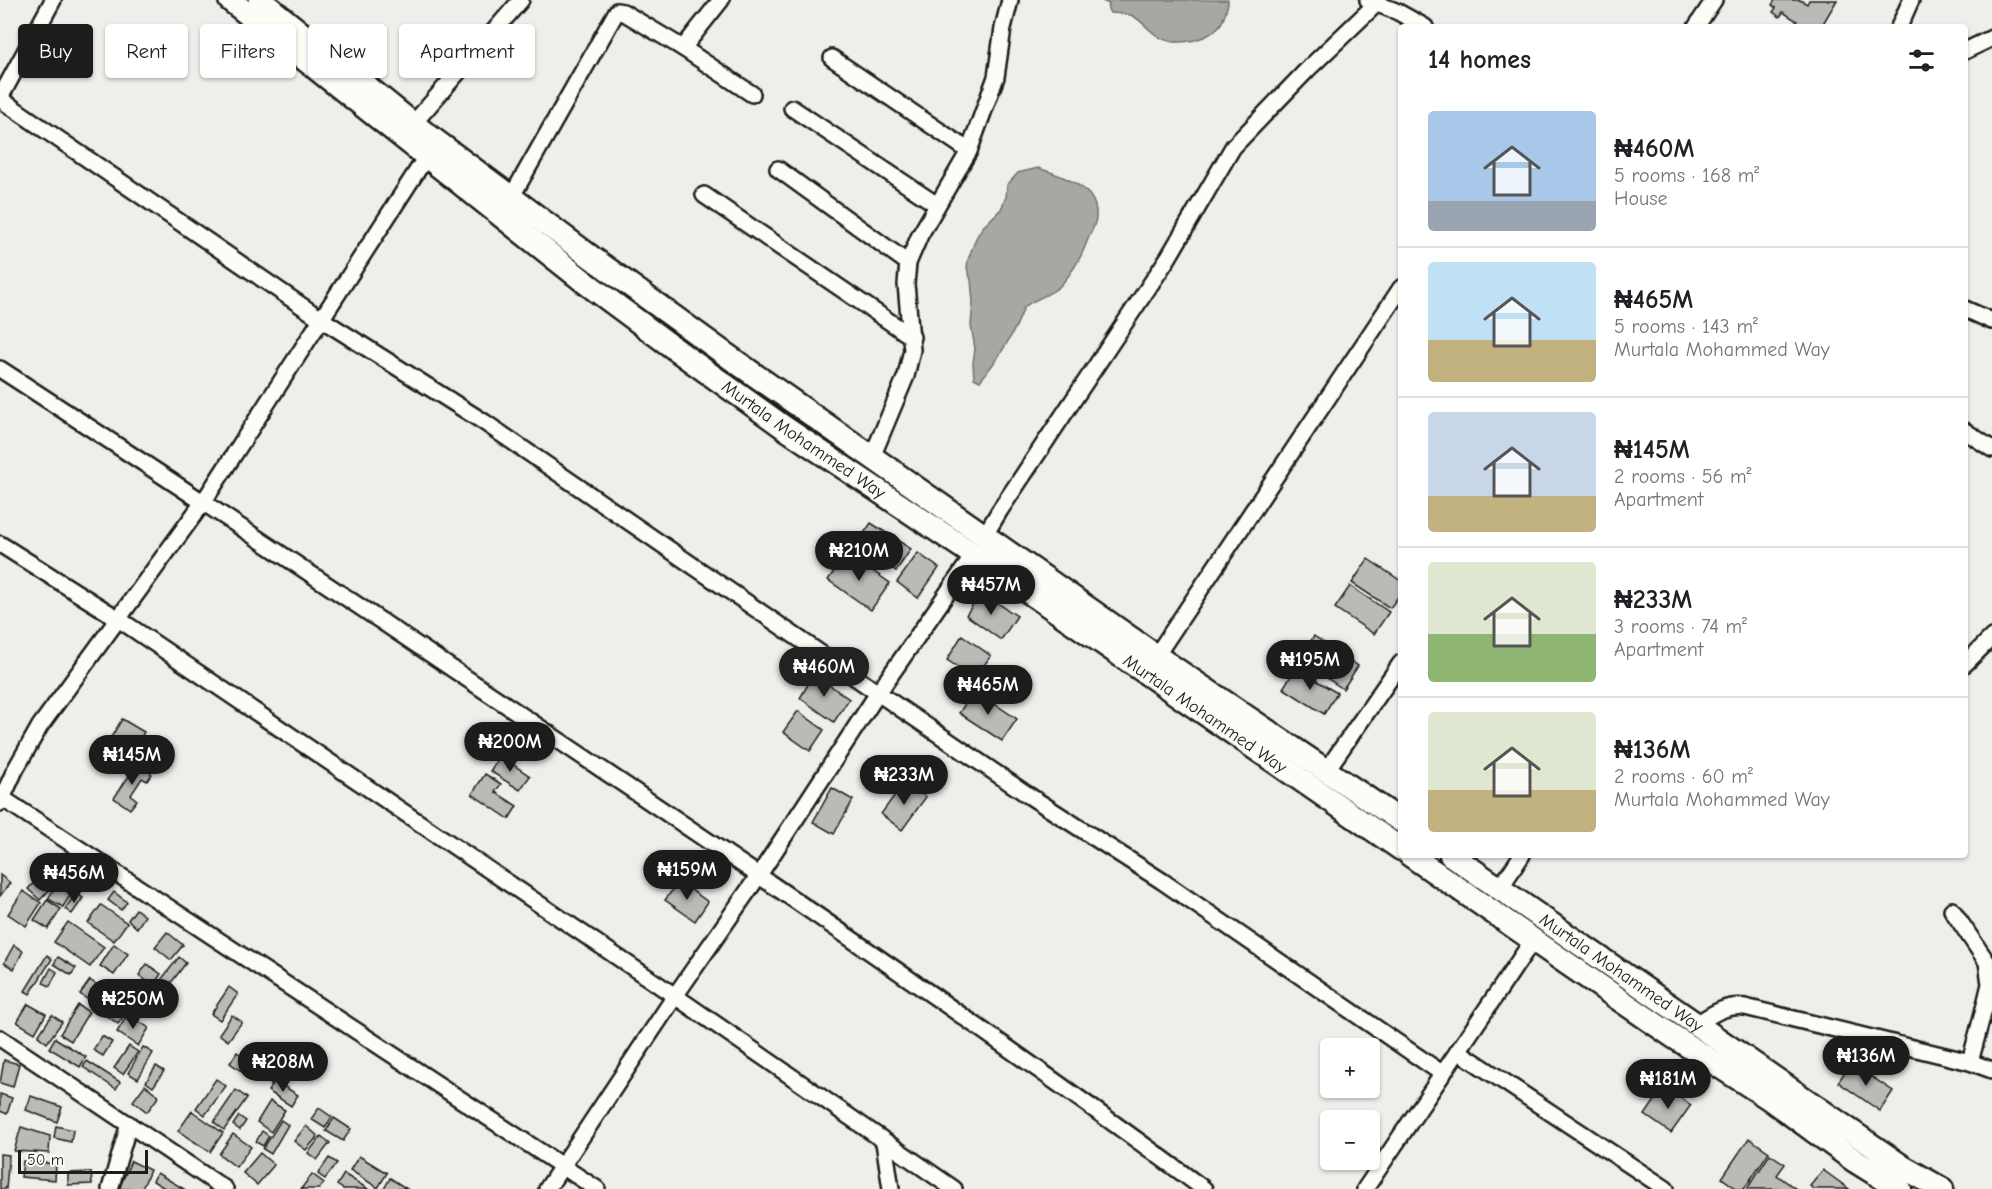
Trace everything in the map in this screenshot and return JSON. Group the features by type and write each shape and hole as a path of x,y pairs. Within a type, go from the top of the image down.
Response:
{"main road":[{"name":"Murtala Mohammed Way","path":"230,0 585,283 686,357 785,428 1398,847"},
{"name":"Murtala Mohammed Way","path":"260,0 412,123 601,264 1156,656 1398,819"},
{"name":"Murtala Mohammed Way","path":"1414,858 1671,1035 1770,1099 1855,1161 1900,1189"},
{"name":"Murtala Mohammed Way","path":"1455,858 1903,1167 1942,1189"}],"street":[{"path":"53,0 0,98 321,319 484,422 1028,795 1162,881 1443,1074"},
{"path":"412,123 521,0"},
{"path":"682,48 721,0"},
{"path":"872,457 906,376 912,350 906,284 908,263 920,235 969,151 996,77 1003,28 1010,0"},
{"path":"1698,24 1714,0"},
{"path":"1900,24 1911,0"},
{"path":"985,535 1168,258 1233,147 1372,2 1398,12 1420,24"},
{"path":"512,196 617,11 623,12 682,48 752,94"},
{"path":"1968,50 1992,38"},
{"path":"832,58 969,151"},
{"path":"792,108 937,205"},
{"path":"426,157 204,501 40,726 15,770 1,801 597,1189"},
{"path":"778,169 908,263"},
{"path":"704,195 912,337"},
{"path":"1156,656 1398,293"},
{"path":"1968,310 1992,321"},
{"path":"0,369 204,501 759,875 1087,1103 1204,1189"},
{"path":"1968,433 1992,449"},
{"path":"0,544 117,618 675,996 954,1189"},
{"path":"547,1189 675,996 759,875 878,693 973,556"},
{"path":"1968,661 1992,637"},
{"path":"1326,771 1398,667"},
{"path":"1500,888 1520,858"},
{"path":"1952,910 1987,962 1990,984 1988,1004 1970,1062"},
{"path":"1365,1189 1533,940"},
{"path":"1695,1025 1722,1009 1745,1007 1970,1062 1992,1070"},
{"path":"0,1038 225,1189"},
{"path":"1458,1051 1666,1189"},
{"path":"110,1189 129,1124"},
{"path":"884,1142 891,1189"}],"shaded area":[{"path":"1100,0 1228,0 1228,3 1223,20 1215,30 1202,38 1178,42 1159,37 1133,16 1110,13 1109,4"},
{"path":"1038,168 1057,174 1085,190 1095,207 1095,222 1080,258 1069,276 1056,289 1024,307 1005,346 980,381 974,378 975,349 971,325 973,302 971,280 967,268 968,260 982,228 1001,209 1006,197 1007,185 1018,173"}],"building":[{"path":"1775,0 1800,0 1807,4 1809,0 1837,0 1823,24 1795,24 1797,21 1783,12 1780,17 1773,12 1776,8 1772,5"},
{"path":"871,523 911,549 896,571 856,545"},
{"path":"847,553 890,583 871,610 828,580"},
{"path":"918,553 939,568 918,598 897,582"},
{"path":"1368,559 1398,579 1398,597 1390,608 1352,583"},
{"path":"1350,586 1389,612 1374,634 1335,608"},
{"path":"981,592 1017,616 1001,640 966,615"},
{"path":"962,635 991,656 974,678 947,660"},
{"path":"1314,636 1358,666 1343,689 1299,659"},
{"path":"1296,668 1337,693 1324,714 1283,688"},
{"path":"814,674 849,699 834,722 800,698"},
{"path":"974,690 1017,719 1002,741 959,713"},
{"path":"798,711 824,730 810,751 783,732"},
{"path":"122,719 144,732 133,752 110,739"},
{"path":"500,756 530,776 520,790 490,771"},
{"path":"137,764 152,774 147,781 142,778 131,795 137,800 130,809 114,798"},
{"path":"485,774 501,784 495,792 517,806 509,819 472,794"},
{"path":"905,781 926,797 902,830 881,814"},
{"path":"832,788 853,800 834,834 813,822"},
{"path":"55,854 64,860 55,874 46,868"},
{"path":"69,866 88,877 83,886 64,876"},
{"path":"43,873 55,884 40,900 28,889"},
{"path":"0,875 10,883 0,896"},
{"path":"679,881 708,902 695,921 665,900"},
{"path":"56,885 71,894 63,907 48,899"},
{"path":"23,891 41,903 26,926 8,914"},
{"path":"114,892 127,902 121,910 108,900"},
{"path":"76,893 83,898 72,914 65,909"},
{"path":"47,900 61,909 48,929 34,920"},
{"path":"101,905 127,923 114,941 88,923"},
{"path":"136,909 145,916 137,928 128,920"},
{"path":"68,922 104,947 90,967 54,942"},
{"path":"167,932 183,945 171,960 155,947"},
{"path":"114,944 128,954 114,975 100,966"},
{"path":"14,945 23,951 14,969 4,963"},
{"path":"47,955 52,959 30,994 25,991"},
{"path":"58,957 76,968 71,975 54,964"},
{"path":"179,957 186,963 161,996 153,990"},
{"path":"147,964 161,974 153,986 139,975"},
{"path":"51,968 57,972 50,986 43,983"},
{"path":"90,980 107,993 97,1006 80,994"},
{"path":"229,987 238,994 220,1020 211,1014"},
{"path":"116,999 129,1009 118,1024 105,1014"},
{"path":"28,1004 46,1014 35,1033 17,1022"},
{"path":"78,1005 89,1012 71,1041 60,1034"},
{"path":"128,1014 149,1028 138,1046 117,1032"},
{"path":"52,1015 62,1022 47,1043 38,1036"},
{"path":"232,1015 242,1022 228,1041 219,1034"},
{"path":"102,1036 112,1042 103,1056 93,1050"},
{"path":"55,1038 86,1057 80,1067 49,1048"},
{"path":"1834,1039 1878,1045 1876,1062 1832,1056"},
{"path":"129,1046 138,1052 123,1074 114,1068"},
{"path":"143,1047 153,1053 138,1079 128,1073"},
{"path":"237,1052 265,1072 257,1082 230,1063"},
{"path":"4,1060 19,1064 13,1087 0,1083"},
{"path":"87,1061 120,1082 116,1089 83,1067"},
{"path":"1851,1063 1893,1091 1880,1111 1838,1082"},
{"path":"156,1066 164,1071 153,1087 146,1082"},
{"path":"270,1069 278,1074 271,1084 263,1079"},
{"path":"216,1079 226,1086 205,1115 196,1108"},
{"path":"275,1081 298,1095 291,1106 268,1091"},
{"path":"145,1085 159,1096 147,1112 133,1101"},
{"path":"1664,1087 1691,1105 1671,1133 1645,1115"},
{"path":"236,1090 247,1098 224,1130 214,1122"},
{"path":"0,1094 12,1098 7,1114 0,1111"},
{"path":"31,1096 62,1107 57,1122 26,1110"},
{"path":"270,1101 285,1110 271,1132 257,1122"},
{"path":"319,1108 332,1117 325,1128 311,1119"},
{"path":"192,1111 223,1133 210,1152 178,1131"},
{"path":"239,1116 246,1121 240,1130 233,1125"},
{"path":"334,1118 351,1129 343,1141 326,1131"},
{"path":"281,1120 288,1125 271,1154 263,1149"},
{"path":"56,1126 73,1130 71,1142 54,1138"},
{"path":"306,1126 318,1136 306,1150 294,1141"},
{"path":"21,1127 50,1136 49,1153 14,1151"},
{"path":"262,1131 269,1136 263,1146 256,1142"},
{"path":"233,1134 251,1147 236,1167 219,1154"},
{"path":"321,1136 330,1143 317,1160 308,1153"},
{"path":"1749,1138 1769,1152 1744,1189 1737,1189 1722,1178"},
{"path":"260,1153 274,1165 257,1185 243,1173"},
{"path":"0,1154 9,1155 6,1189 0,1189"},
{"path":"1770,1154 1785,1164 1777,1175 1796,1189 1747,1189"},
{"path":"359,1156 387,1173 378,1188 350,1170"},
{"path":"329,1158 337,1163 325,1179 318,1174"},
{"path":"23,1161 56,1164 55,1180 21,1177"},
{"path":"131,1161 150,1170 142,1189 119,1189"},
{"path":"1823,1170 1849,1189 1814,1189 1810,1186"},
{"path":"91,1172 92,1184 68,1185 68,1173"},
{"path":"157,1173 184,1189 166,1189 153,1181"},
{"path":"312,1174 324,1183 319,1189 301,1189"},
{"path":"344,1174 368,1189 343,1189 337,1185"},
{"path":"390,1178 407,1189 384,1189"}]}
